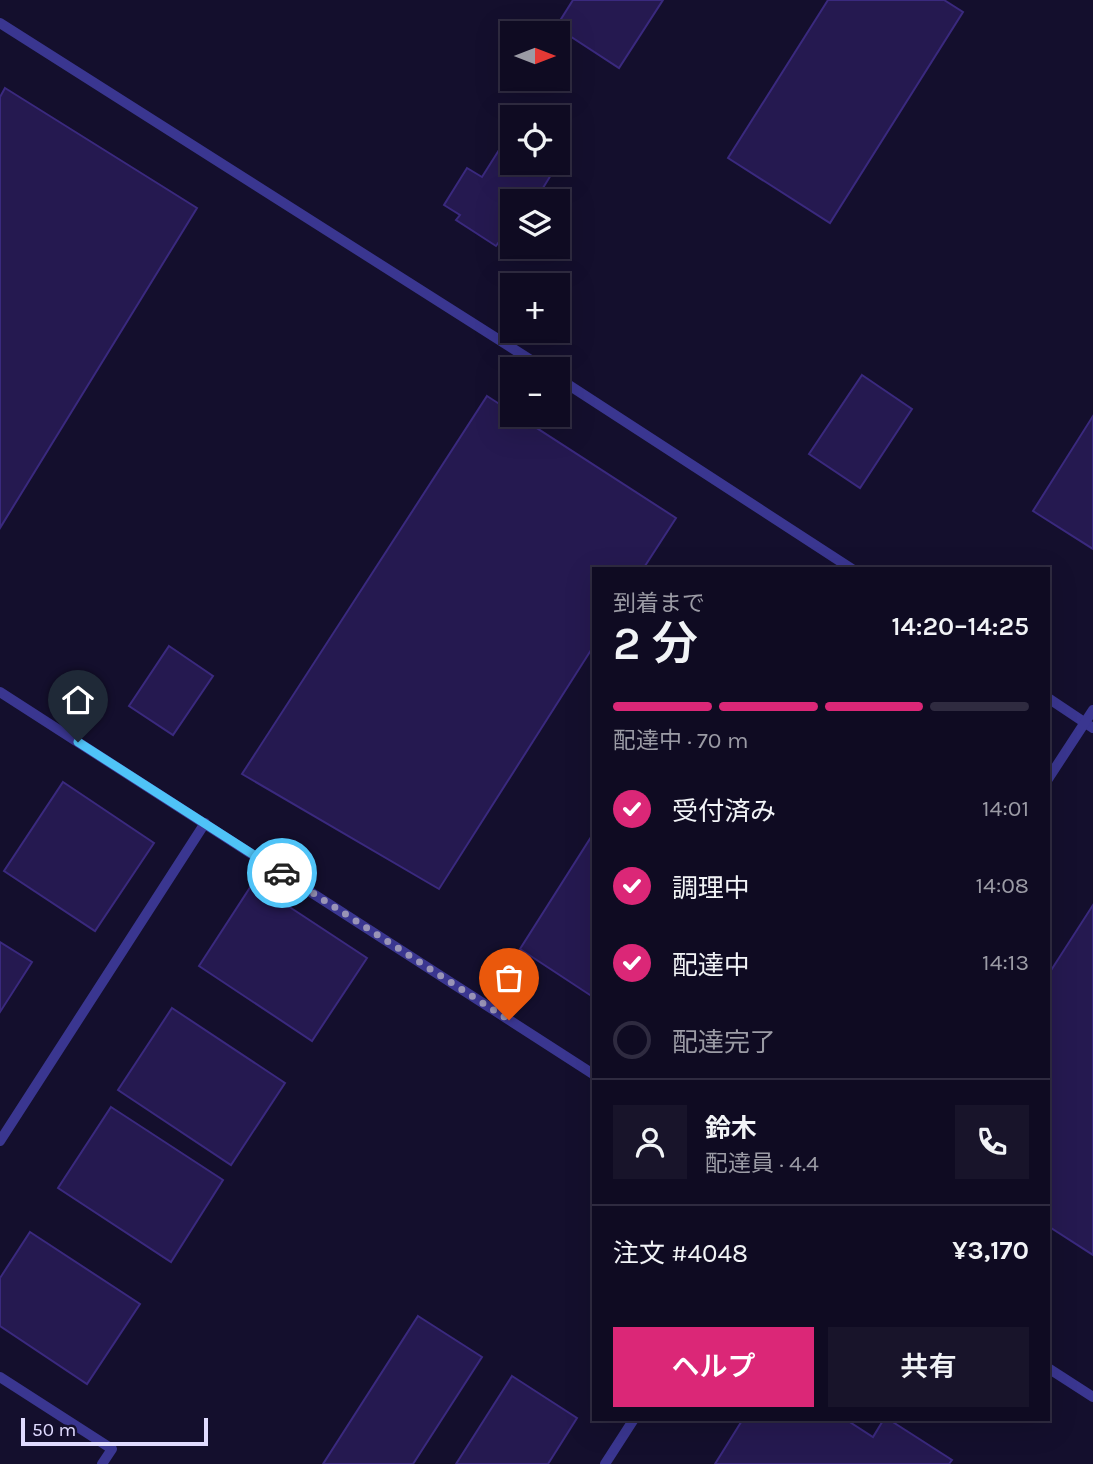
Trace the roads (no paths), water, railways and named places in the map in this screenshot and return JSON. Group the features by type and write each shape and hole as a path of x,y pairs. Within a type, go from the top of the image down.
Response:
{"lane":[{"path":"0,23 526,357"},
{"path":"570,385 849,567"},
{"path":"0,692 592,1073"},
{"path":"1050,699 1089,725"},
{"path":"1050,776 1089,725 1093,710"},
{"path":"0,1141 205,824"},
{"path":"1050,1369 1093,1397"},
{"path":"0,1377 112,1449 102,1464"},
{"path":"605,1464 633,1421"}]}
